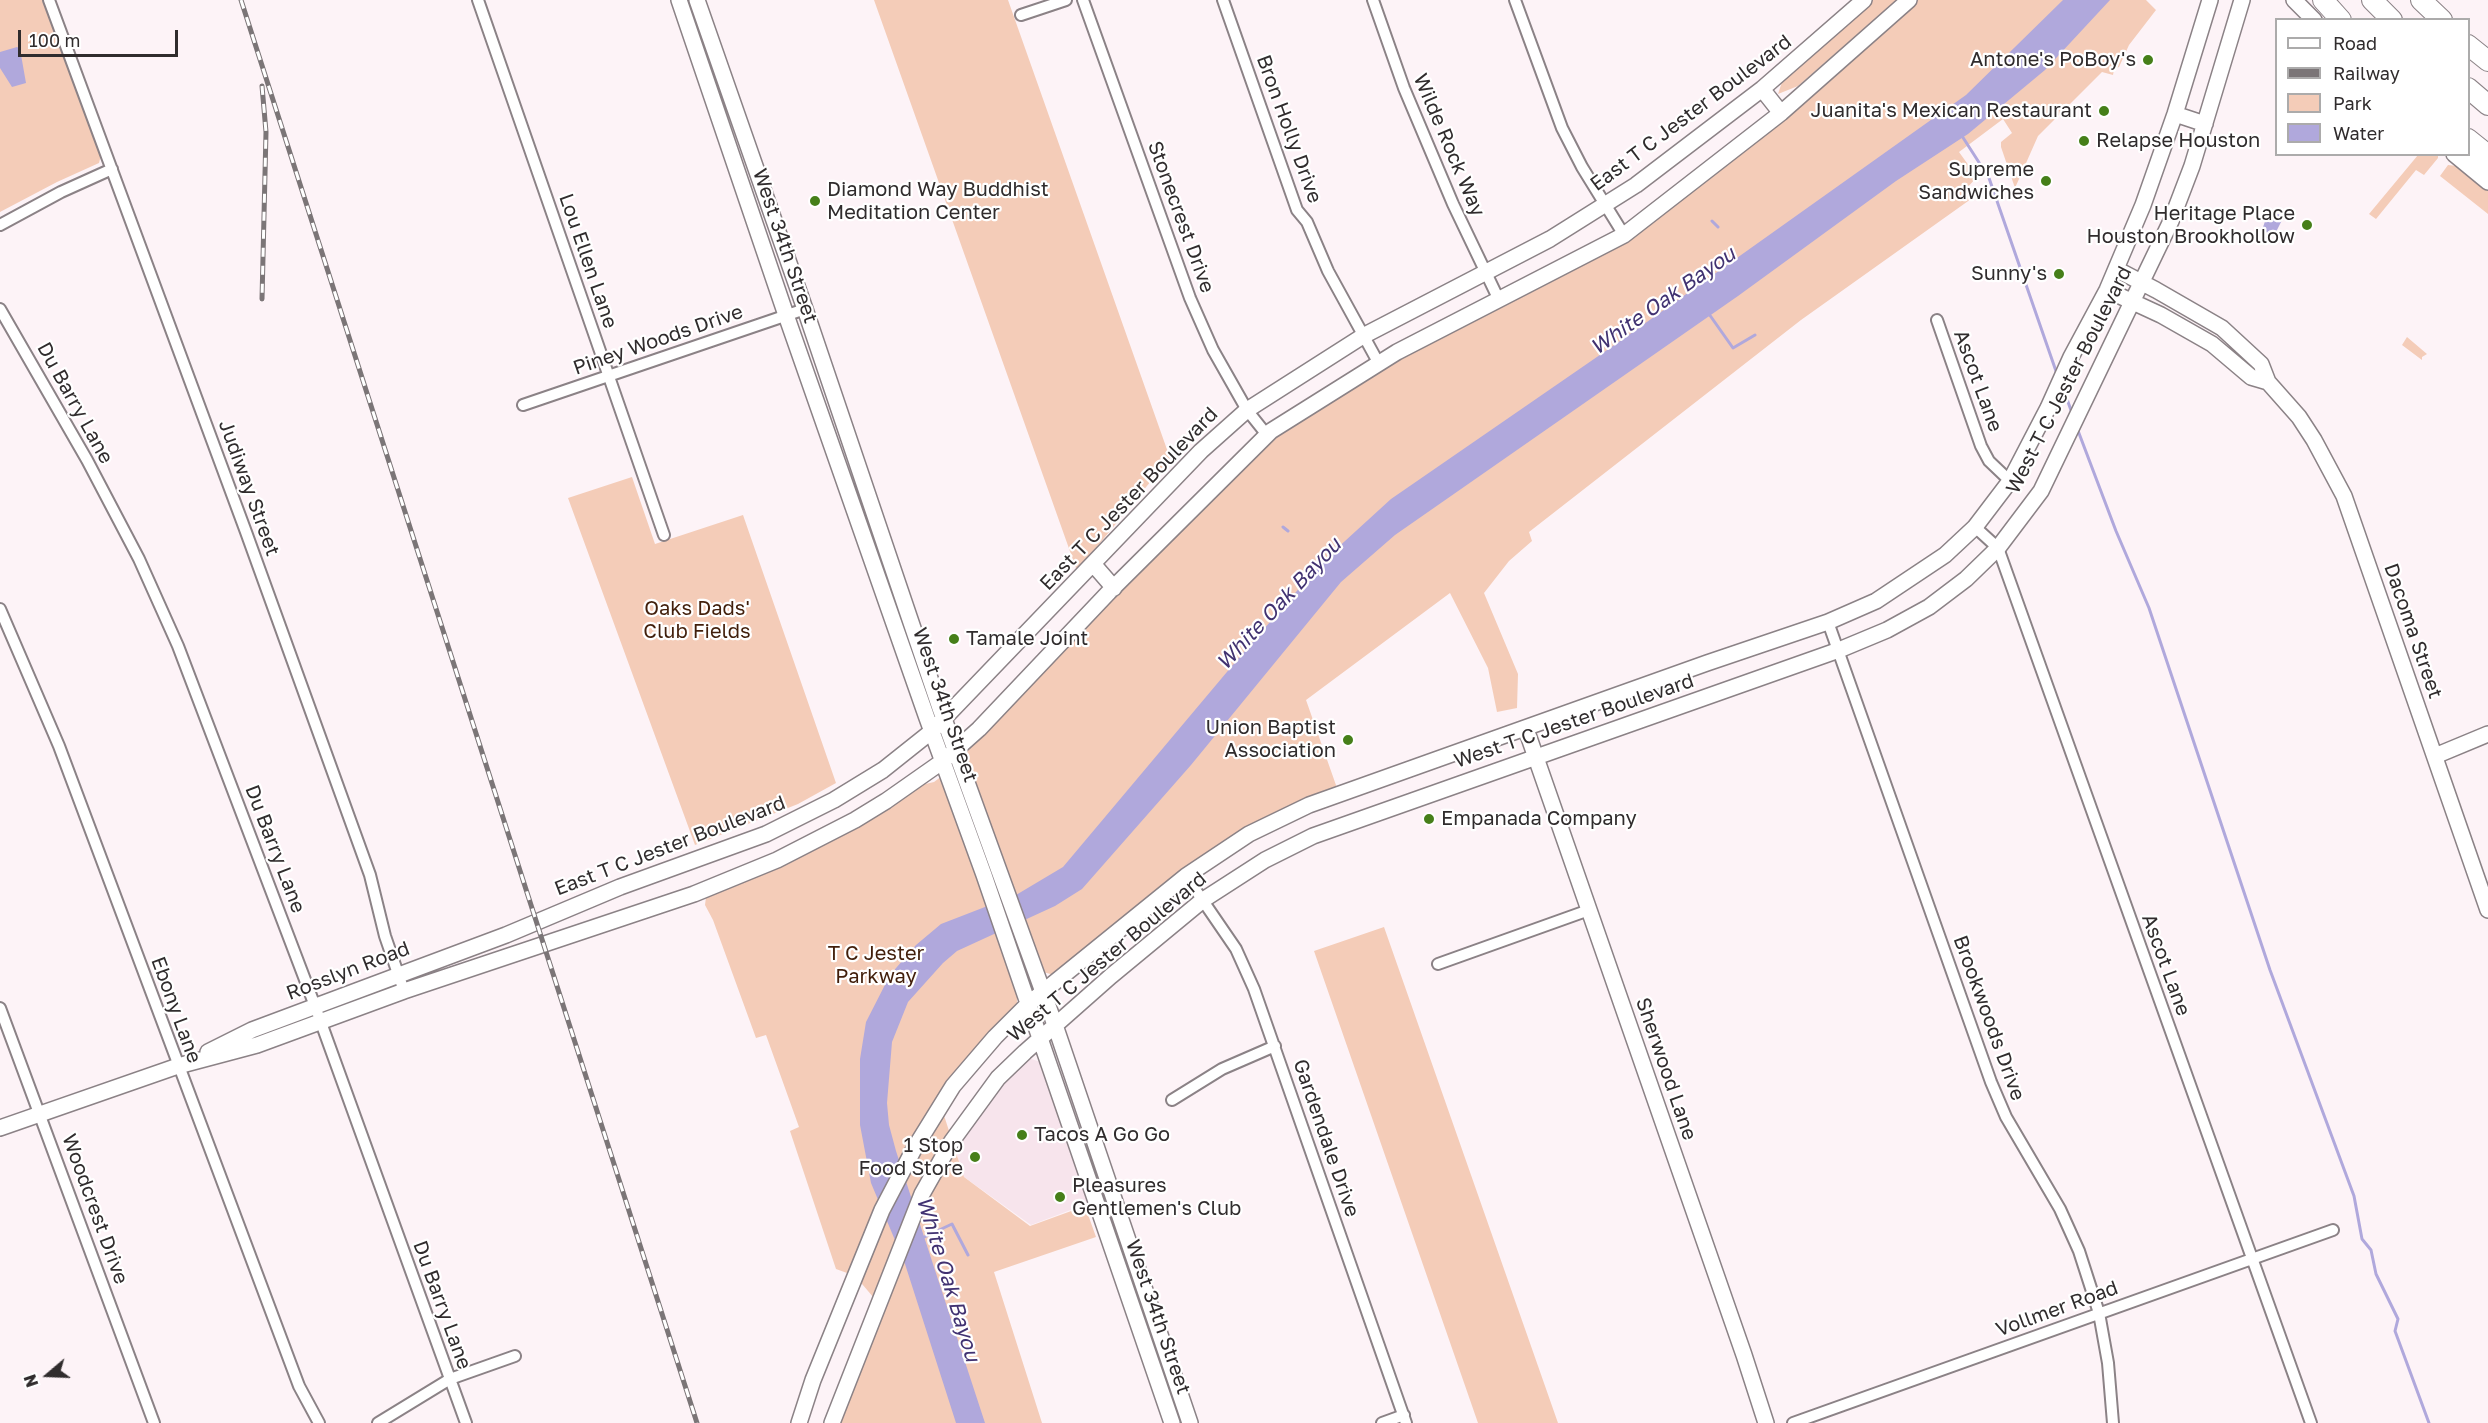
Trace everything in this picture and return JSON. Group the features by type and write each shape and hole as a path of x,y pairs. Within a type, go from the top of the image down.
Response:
{"highway":[{"path":"2323,0 2339,18"},
{"path":"2372,0 2390,18"},
{"path":"2421,0 2440,18"},
{"path":"2470,46 2488,61"},
{"path":"2470,89 2488,105"},
{"path":"2470,140 2488,154"},
{"path":"2468,156 2488,172"}],"main road":[{"name":"West 34th Street","path":"679,0 786,315 932,731 1030,960 1055,1025 1190,1423"},
{"name":"West 34th Street","path":"697,0 806,309 956,749 991,872 1014,965 1172,1423"},
{"name":"East T C Jester Boulevard","path":"536,921 766,834 834,800 883,771 932,731 1094,565 1201,450 1247,410 1363,336 1550,239 1606,205 1671,160 1762,89 1864,0"},
{"path":"590,900 598,927 694,894 777,860 855,820 886,801 943,761 979,729 1114,588 1267,435 1378,362 1624,235 1781,113 1909,0"},
{"name":"West T C Jester Boulevard","path":"799,1423 813,1380 882,1210 914,1149 953,1086 995,1037 1028,1004 1186,876 1249,834 1309,805 1828,622 1876,601 1945,555 1975,527 2010,481 2107,290 2143,205 2175,114 2210,0"},
{"name":"West T C Jester Boulevard","path":"832,1423 922,1194 952,1141 998,1078 1040,1038 1203,900 1265,860 1313,836 1839,650 1887,630 1929,607 1966,579 1998,548 2041,491 2171,221 2205,124 2241,0"},
{"path":"2294,0 2312,18"},
{"path":"697,52 714,46"},
{"path":"1762,89 1781,113"},
{"path":"2175,114 2205,124"},
{"path":"2456,156 2488,182"},
{"path":"740,181 759,174"},
{"name":"Dacoma Street","path":"2116,269 2222,328 2261,364 2268,382 2299,417 2314,440 2344,496 2413,700 2435,756 2488,910"},
{"name":"Dacoma Street","path":"2107,290 2212,344 2251,377 2268,382"},
{"path":"870,554 886,549"},
{"path":"1094,565 1114,588"},
{"name":"Sherwood Lane","path":"1526,729 1766,1423"},
{"path":"2435,756 2488,734"},
{"path":"766,834 777,860"},
{"name":"Rosslyn Road","path":"178,1066 252,1030 536,921"},
{"name":"Rosslyn Road","path":"0,1128 178,1066 257,1045 404,991 598,927"},
{"path":"928,1126 952,1141"}],"street":[{"name":"Judiway Street","path":"50,0 370,875 385,936 404,991"},
{"name":"Lou Ellen Lane","path":"478,0 664,535"},
{"path":"1020,15 1066,0"},
{"name":"Stonecrest Drive","path":"1083,0 1190,298 1213,350 1247,410 1267,435"},
{"name":"Bron Holly Drive","path":"1223,0 1297,210 1307,222 1328,271 1378,362"},
{"name":"Wilde Rock Way","path":"1374,0 1404,87 1453,204 1499,300"},
{"path":"1515,0 1562,128 1582,167 1624,235"},
{"path":"0,225 112,169"},
{"name":"Du Barry Lane","path":"0,309 87,460 140,559 178,646 321,1022 466,1423"},
{"name":"Piney Woods Drive","path":"523,405 806,309"},
{"name":"Ascot Lane","path":"1936,320 1981,446 1989,461 2010,481"},
{"name":"Ascot Lane","path":"1975,527 1998,548 2311,1423"},
{"name":"Ebony Lane","path":"0,609 59,746 299,1386 319,1423"},
{"name":"Brookwoods Drive","path":"1828,622 1991,1082 2006,1117 2060,1209 2079,1251 2099,1313 2108,1363 2113,1423"},
{"name":"Gardendale Drive","path":"1186,876 1236,950 1254,989 1405,1419"},
{"path":"1438,964 1589,910"},
{"name":"Woodcrest Drive","path":"0,1008 41,1113 154,1423"},
{"path":"1172,1100 1222,1069 1275,1046"},
{"name":"Vollmer Road","path":"1793,1423 2332,1230"},
{"path":"378,1423 450,1379 514,1356"},
{"path":"1382,1423 1405,1419"}],"shaded area":[{"path":"1025,1059 1040,1062 1089,1203 1031,1225 964,1177 954,1146 993,1094"}],"green space":[{"path":"0,0 42,0 101,155 99,163 0,212"},
{"path":"874,0 1008,0 1170,458 1077,571"},
{"path":"1873,0 1897,0 1798,86 1778,94 1782,82"},
{"name":"T C Jester Parkway","path":"1917,0 2146,0 2156,10 2129,45 2119,67 2114,69 2113,75 2102,72 2038,136 2015,188 2001,147 2001,142 2012,133 2003,119 1959,152 1977,177 1965,190 1971,199 1801,320 1529,532 1532,541 1509,561 1484,593 1518,674 1517,708 1497,712 1488,668 1450,593 1306,700 1337,788 1234,836 1215,848 1178,873 1054,975 1043,972 1017,997 1017,1006 938,1097 964,1177 1030,1226 1085,1206 1096,1237 994,1272 1042,1423 839,1423 885,1311 851,1271 847,1273 836,1269 790,1131 799,1127 766,1035 756,1038 713,920 705,905 706,897 804,855 869,820 921,785 934,782 966,758 968,749 1258,449 1381,366 1581,262 1882,32"},
{"path":"2417,156 2438,156 2424,175 2416,170 2376,219 2369,214"},
{"path":"2448,165 2457,166 2488,191 2488,214 2440,176"},
{"path":"2407,337 2427,354 2422,357 2422,360 2402,345"},
{"name":"Oaks Dads' Club Fields","path":"632,477 655,544 743,515 836,783 798,804 695,845 568,498"},
{"path":"1384,927 1558,1423 1478,1423 1314,951"}],"water":[{"path":"2063,0 2110,0 2045,70 1968,134 1896,181 1738,296 1395,535 1341,582 1191,765 1082,889 1055,906 957,951 908,1002 892,1042 887,1103 889,1125 985,1423 956,1423 905,1264 871,1183 860,1125 860,1059 866,1022 890,975 916,945 941,924 1016,895 1063,867 1322,562 1391,499 1623,339 1966,95"},
{"path":"17,47 20,49 26,83 12,87 0,68 0,52"},
{"path":"2269,210 2280,215 2282,220 2274,236 2262,230"}],"waterway":[{"path":"1962,136 1989,178 2057,374"},
{"path":"1712,221 1718,227"},
{"path":"1709,314 1733,348 1755,335"},
{"path":"2063,388 2072,413"},
{"path":"2077,428 2116,531 2149,608 2270,970 2354,1196 2362,1239 2371,1250 2376,1274 2398,1319 2395,1331 2429,1423"},
{"path":"1283,527 1288,531"},
{"name":"White Oak Bayou","path":"920,1239 952,1224 968,1255"}],"railway":[{"path":"241,0 697,1423"},
{"path":"262,86 266,132 262,299"}],"place":[{"name":"Antone's PoBoy's","path":"2148,60"},
{"name":"Juanita's Mexican Restaurant","path":"2104,111"},
{"name":"Relapse Houston","path":"2084,141"},
{"name":"Supreme Sandwiches","path":"2046,181"},
{"name":"Diamond Way Buddhist Meditation Center","path":"815,201"},
{"name":"Heritage Place Houston Brookhollow","path":"2307,225"},
{"name":"Sunny's","path":"2059,274"},
{"name":"Tamale Joint","path":"954,639"},
{"name":"Union Baptist Association","path":"1348,740"},
{"name":"Empanada Company","path":"1429,819"},
{"name":"Tacos A Go Go","path":"1022,1135"},
{"name":"1 Stop Food Store","path":"975,1157"},
{"name":"Pleasures Gentlemen's Club","path":"1060,1197"}]}
